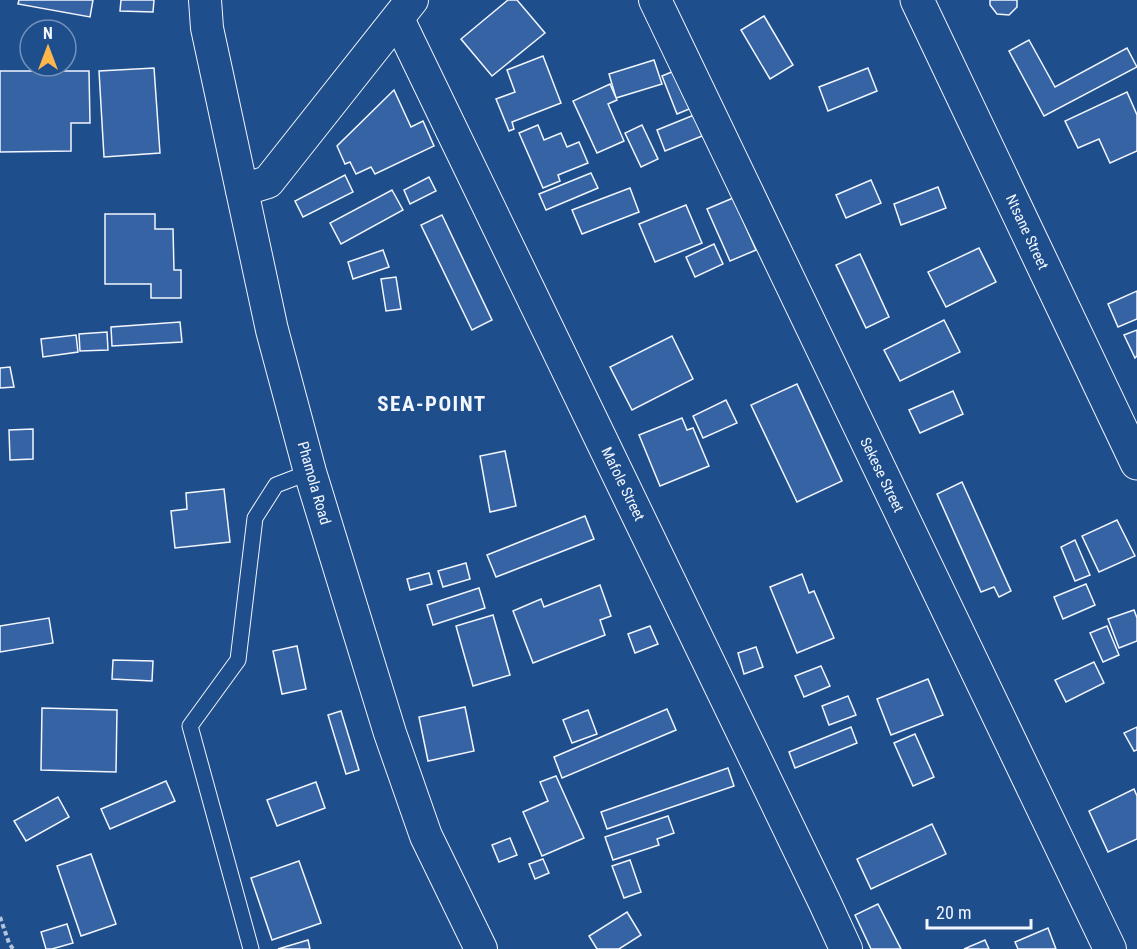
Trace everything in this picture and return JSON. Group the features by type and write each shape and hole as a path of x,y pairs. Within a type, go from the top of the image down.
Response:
{"street":[{"name":"Phamola Road","path":"205,0 207,28 272,330 310,472 390,733 426,836 481,949"},
{"name":"Sekese Street","path":"655,0 1110,949"},
{"name":"Ntsane Street","path":"916,0 1137,463"},
{"path":"242,190 268,182 405,9"},
{"name":"Mafole Street","path":"405,9 846,949"}],"lane":[{"path":"251,949 190,726 238,660 255,518 276,485 310,472"}],"path":[{"path":"0,917 13,949"}],"building":[{"path":"19,0 93,0 90,17 18,4"},
{"path":"121,0 154,0 153,12 120,11"},
{"path":"508,0 517,0 545,33 492,76 461,39"},
{"path":"990,0 1017,0 1017,7 1009,15 997,14 990,5"},
{"path":"764,16 793,65 770,79 741,30"},
{"path":"1029,40 1055,87 1127,48 1137,67 1044,116 1009,51"},
{"path":"543,56 561,103 512,122 514,129 509,131 496,99 515,92 507,70"},
{"path":"654,60 662,84 616,98 609,74"},
{"path":"154,68 160,153 104,157 99,71"},
{"path":"868,68 877,91 828,111 819,87"},
{"path":"679,69 694,107 677,114 662,76"},
{"path":"0,71 18,71 18,78 78,78 78,71 89,71 90,123 71,123 71,151 0,152"},
{"path":"610,84 617,100 608,104 624,141 597,153 573,101"},
{"path":"394,90 411,127 423,121 434,146 375,174 371,167 356,174 350,162 345,164 337,146"},
{"path":"1127,92 1137,115 1137,151 1110,163 1099,139 1078,148 1065,121"},
{"path":"694,115 702,136 665,151 657,130"},
{"path":"538,125 544,140 561,133 567,147 579,142 588,163 558,175 560,181 543,188 519,133"},
{"path":"642,125 658,159 641,167 625,133"},
{"path":"591,173 598,188 546,210 539,194"},
{"path":"345,175 353,192 303,217 295,201"},
{"path":"429,177 436,191 410,204 404,190"},
{"path":"871,180 881,203 846,218 836,195"},
{"path":"938,187 946,208 901,225 894,204"},
{"path":"630,188 639,212 582,234 572,210"},
{"path":"392,190 403,210 341,244 330,223"},
{"path":"733,198 756,250 730,261 707,209"},
{"path":"686,205 702,243 655,262 639,224"},
{"path":"105,214 155,214 155,229 173,229 174,270 181,270 181,298 151,298 151,284 105,284"},
{"path":"442,215 492,320 472,330 421,225"},
{"path":"714,244 723,264 695,277 686,257"},
{"path":"979,248 996,282 946,307 928,272"},
{"path":"383,250 389,267 353,279 348,262"},
{"path":"860,254 889,317 866,328 836,265"},
{"path":"396,277 401,309 386,311 381,279"},
{"path":"1137,291 1137,319 1118,327 1108,304"},
{"path":"944,320 960,352 900,381 884,350"},
{"path":"180,322 182,342 112,346 111,327"},
{"path":"1137,330 1137,356 1135,358 1124,335"},
{"path":"107,332 108,350 80,351 79,334"},
{"path":"76,335 78,352 43,357 41,339"},
{"path":"672,336 693,379 632,410 610,367"},
{"path":"10,367 14,387 0,388 0,368"},
{"path":"797,384 842,481 797,502 751,405"},
{"path":"953,391 963,414 920,433 909,410"},
{"path":"726,400 737,423 703,438 693,416"},
{"path":"682,418 687,430 693,428 709,466 660,486 639,435"},
{"path":"33,429 33,459 10,460 9,430"},
{"path":"505,451 516,506 490,512 480,456"},
{"path":"962,482 1011,591 999,597 994,587 981,592 937,494"},
{"path":"224,489 230,542 175,548 171,511 187,509 186,493"},
{"path":"585,516 594,539 496,577 487,555"},
{"path":"1117,520 1135,556 1099,572 1082,536"},
{"path":"1075,540 1090,575 1075,581 1061,547"},
{"path":"466,563 470,579 443,587 438,571"},
{"path":"429,573 432,584 410,590 407,579"},
{"path":"802,574 809,593 814,591 834,638 797,653 770,587"},
{"path":"1086,584 1095,605 1063,619 1054,597"},
{"path":"600,585 611,616 600,620 605,635 533,663 513,611 541,599 544,607"},
{"path":"479,588 485,608 433,625 427,605"},
{"path":"1134,610 1137,618 1137,641 1119,648 1108,619"},
{"path":"493,615 510,675 473,686 456,626"},
{"path":"49,618 53,643 0,652 0,626"},
{"path":"650,626 658,644 635,653 628,634"},
{"path":"1107,626 1119,655 1103,662 1090,633"},
{"path":"297,646 306,689 282,694 273,651"},
{"path":"756,647 763,667 744,674 738,653"},
{"path":"113,660 153,661 152,681 112,679"},
{"path":"1094,662 1104,683 1066,702 1055,680"},
{"path":"821,666 830,686 804,697 795,676"},
{"path":"928,679 943,715 891,735 877,699"},
{"path":"848,696 856,715 829,725 822,706"},
{"path":"465,707 474,751 428,761 419,717"},
{"path":"42,708 117,710 116,772 41,770"},
{"path":"667,709 676,730 562,778 554,757"},
{"path":"588,710 597,734 572,743 563,720"},
{"path":"341,711 359,770 346,774 328,715"},
{"path":"851,727 857,743 795,768 789,752"},
{"path":"1137,727 1137,750 1134,751 1124,733"},
{"path":"915,734 934,777 913,786 894,743"},
{"path":"728,768 734,786 607,829 601,812"},
{"path":"556,776 584,838 542,856 523,812 548,801 540,782"},
{"path":"166,781 175,801 110,829 101,809"},
{"path":"316,782 325,808 277,826 267,800"},
{"path":"1134,789 1137,796 1137,839 1108,852 1089,811"},
{"path":"58,797 69,817 26,841 14,821"},
{"path":"668,816 674,833 657,839 659,845 613,860 605,837"},
{"path":"932,824 946,854 871,889 857,859"},
{"path":"510,838 517,855 499,862 492,845"},
{"path":"91,854 116,924 81,936 57,866"},
{"path":"543,859 549,873 535,879 529,864"},
{"path":"630,860 641,892 624,898 612,866"},
{"path":"299,861 321,923 272,940 251,878"},
{"path":"878,904 901,949 871,949 855,915"},
{"path":"627,912 641,935 619,949 597,949 589,936"},
{"path":"67,924 73,943 46,949 41,932"},
{"path":"1048,928 1056,949 1018,949 1015,942"},
{"path":"308,940 310,949 278,949"},
{"path":"985,940 989,949 964,949"}],"district":[{"name":"SEA-POINT","path":"432,404"}]}
